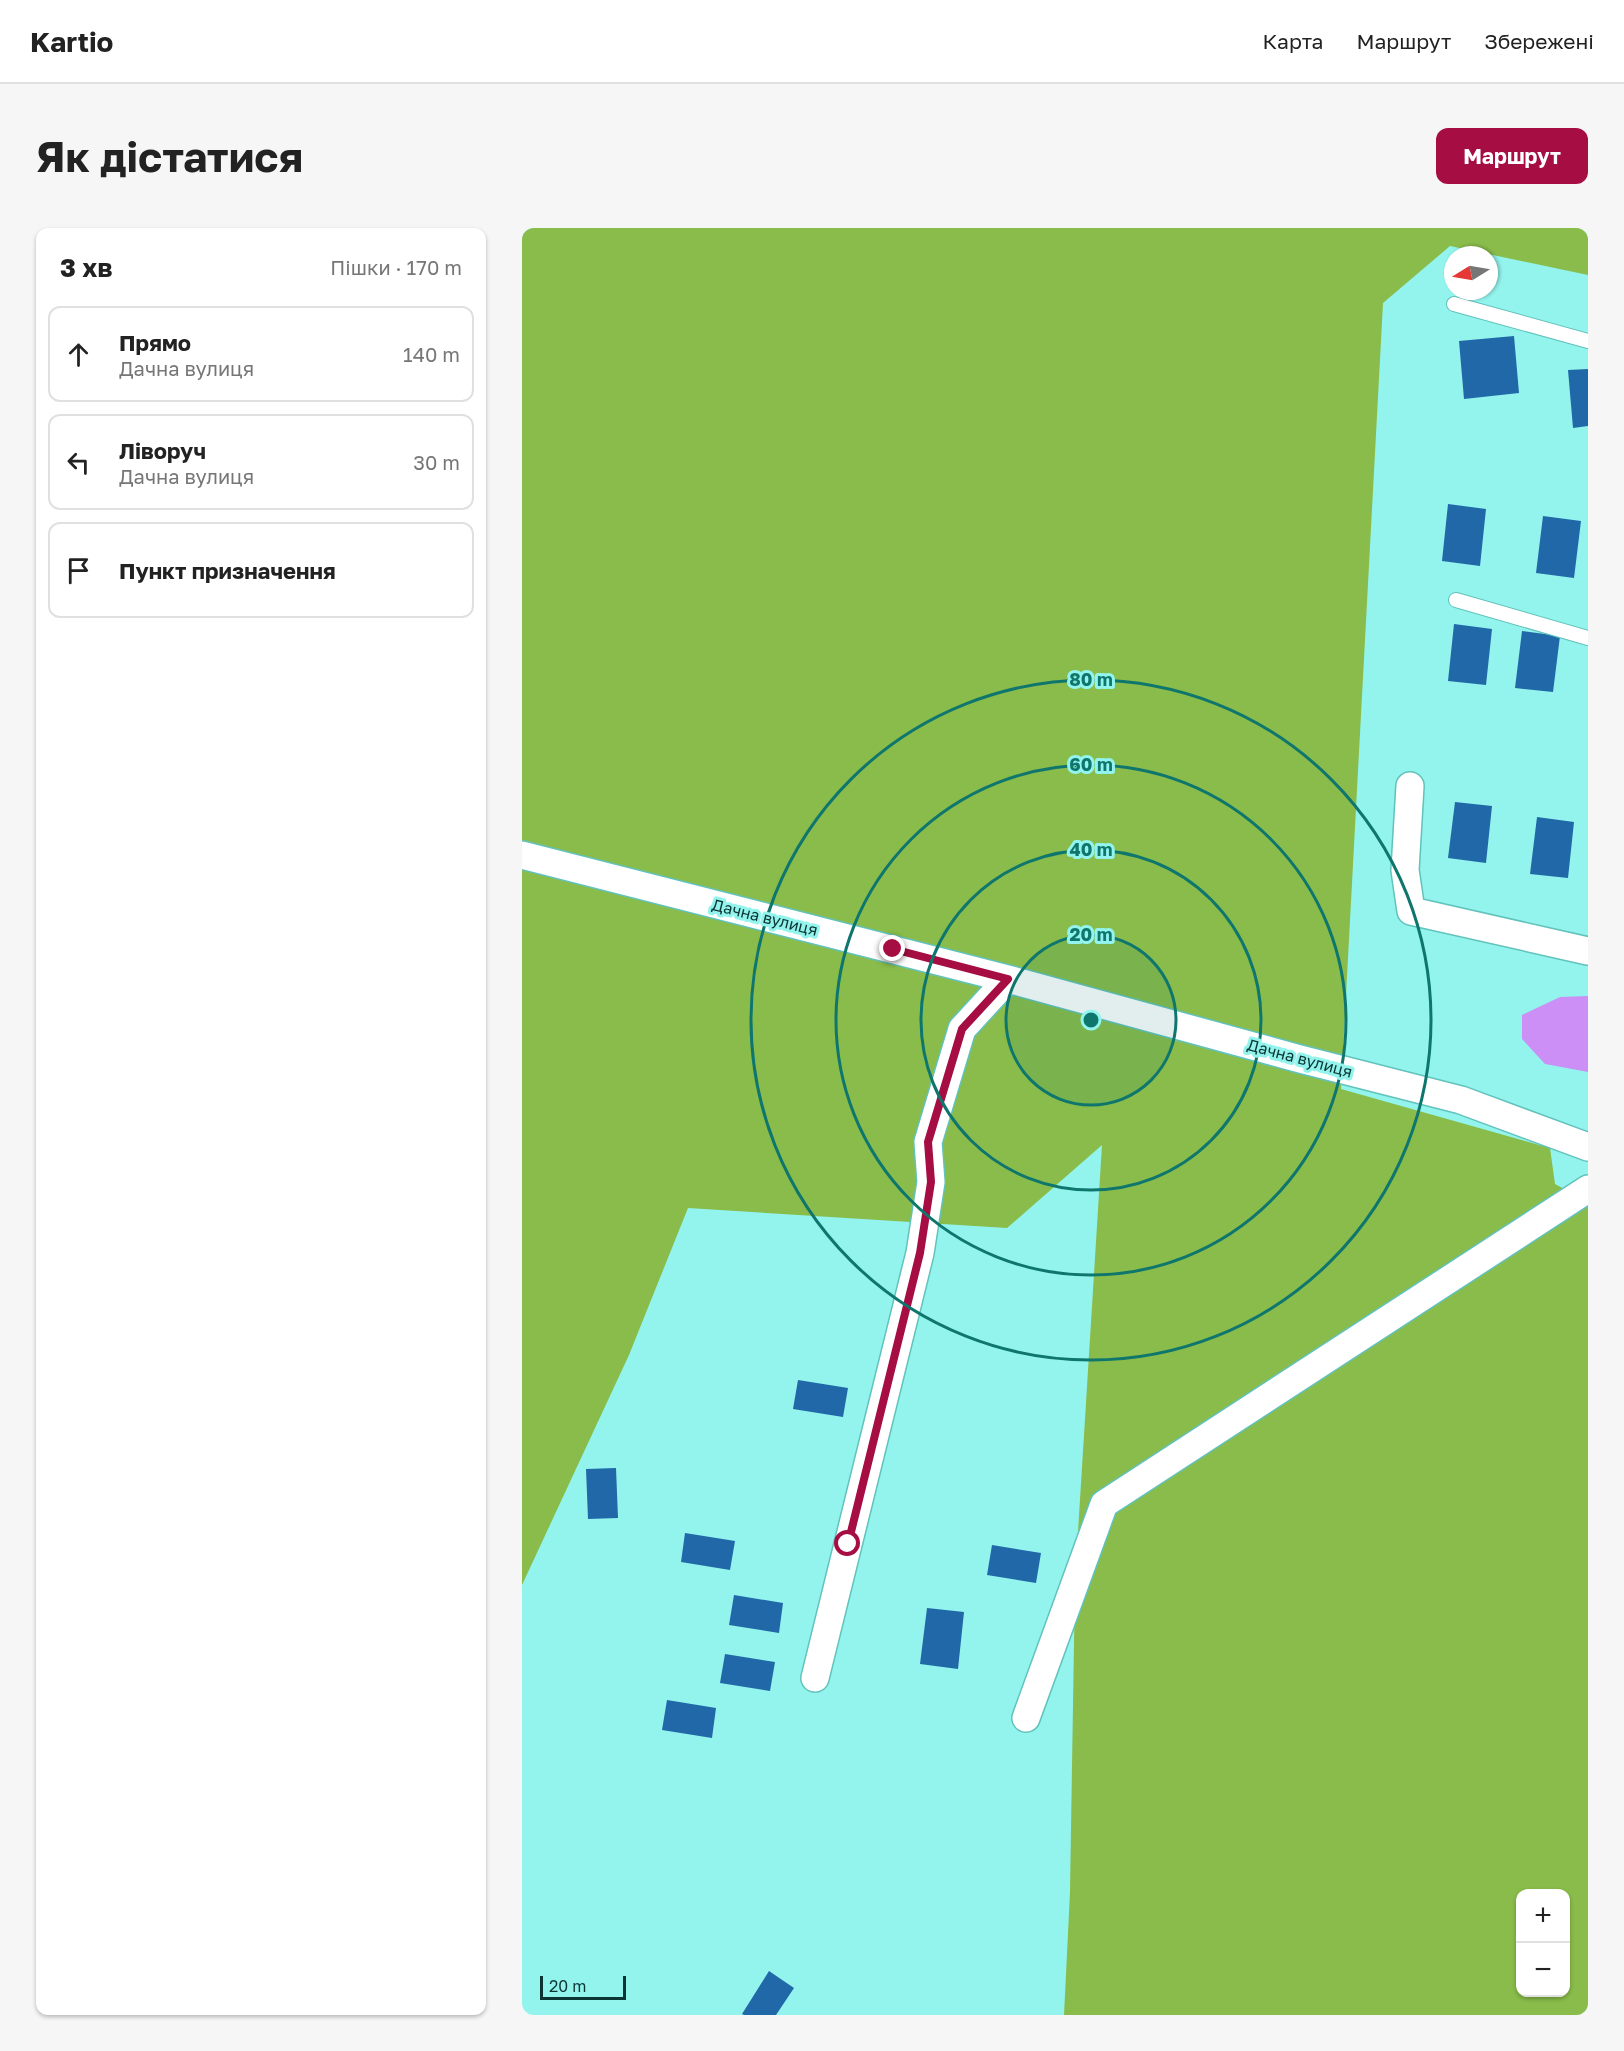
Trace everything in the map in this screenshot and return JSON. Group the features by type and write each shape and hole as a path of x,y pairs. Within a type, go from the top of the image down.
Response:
{"street":[{"path":"1410,786 1406,870 1412,911 1588,951"},
{"name":"Дачна вулиця","path":"522,855 1008,979 1300,1059 1461,1100 1588,1147"},
{"path":"815,1678 920,1253 931,1182 928,1142 962,1029 1008,979"},
{"path":"1026,1718 1104,1504 1588,1189"}],"lane":[{"path":"1454,304 1588,341"},
{"path":"1456,600 1588,638"}],"green space":[{"path":"522,228 1588,228 1588,275 1498,256 1498,246 1444,246 1444,251 1383,303 1341,1089 1550,1148 1555,1184 1588,1202 1588,2015 1064,2015 1070,1892 1075,1580 1102,1145 1007,1228 688,1208 629,1355 522,1585"}],"shaded area":[{"path":"1588,996 1588,1072 1545,1064 1522,1039 1522,1015 1560,997"}],"building":[{"path":"1514,336 1519,393 1464,399 1459,341"},
{"path":"1588,369 1588,426 1573,428 1568,370"},
{"path":"1448,504 1486,509 1480,566 1442,561"},
{"path":"1543,516 1581,521 1574,578 1536,573"},
{"path":"1454,624 1492,629 1486,685 1448,681"},
{"path":"1522,631 1560,636 1553,692 1515,688"},
{"path":"1455,802 1492,806 1486,863 1448,858"},
{"path":"1537,817 1574,822 1568,878 1530,874"},
{"path":"798,1380 848,1388 843,1417 793,1409"},
{"path":"616,1468 618,1518 588,1519 586,1469"},
{"path":"685,1533 735,1541 730,1570 681,1562"},
{"path":"992,1545 1041,1553 1036,1583 987,1575"},
{"path":"734,1595 783,1603 779,1633 729,1625"},
{"path":"927,1608 964,1612 958,1669 920,1664"},
{"path":"725,1654 775,1662 770,1691 720,1683"},
{"path":"667,1700 716,1708 712,1738 662,1730"},
{"path":"769,1971 794,1988 776,2015 742,2014"}],"route":[{"path":"848,1544 920,1253 931,1182 928,1142 962,1029 1008,979 893,949"}]}
